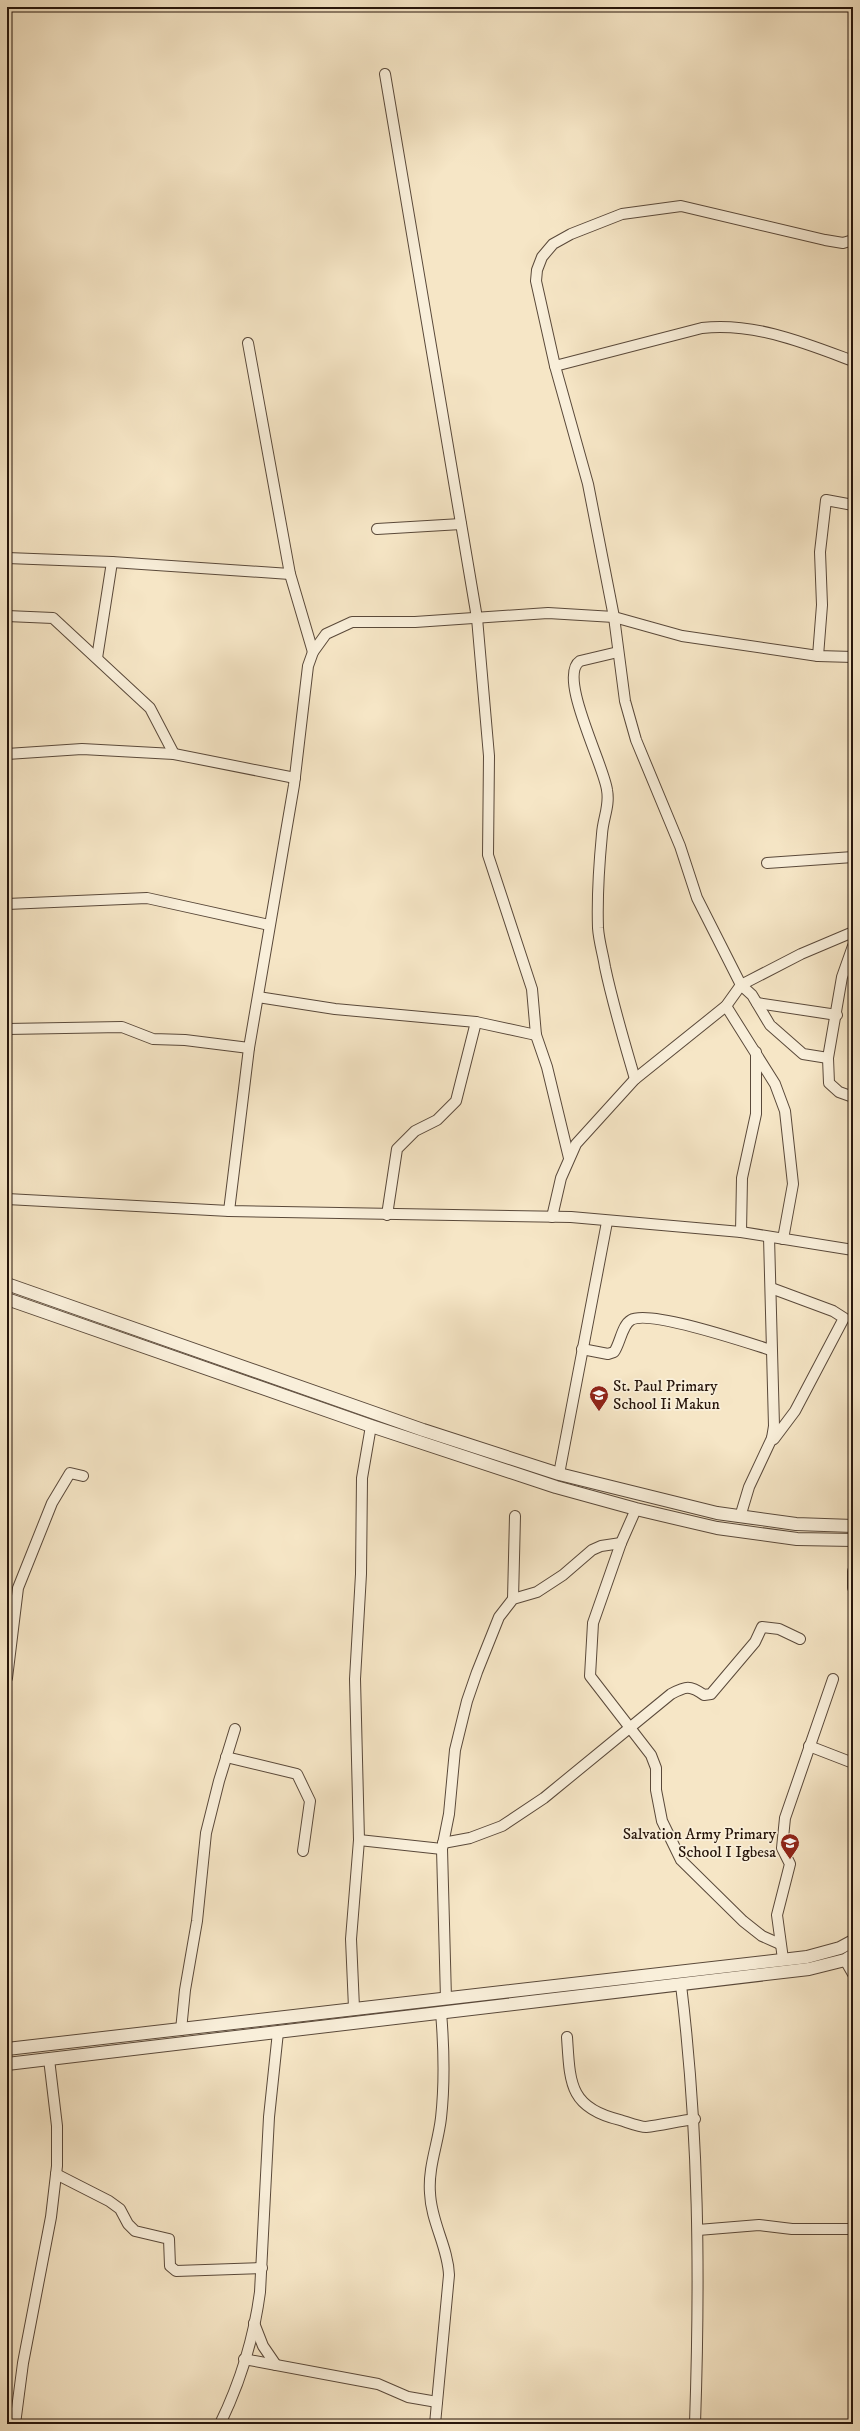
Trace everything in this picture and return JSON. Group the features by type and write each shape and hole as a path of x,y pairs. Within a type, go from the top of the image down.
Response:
{"street":[{"path":"385,74 477,618 490,756 488,855 532,989 536,1034 547,1067 569,1158"},
{"path":"828,1058 803,1054 770,1025 752,995 741,985 697,898 680,846 636,740 625,701 614,617 588,484 555,366 536,281 537,270 542,257 552,244 571,234 622,214 681,206 825,240 843,243 853,240"},
{"path":"555,366 702,328 721,326 737,326 782,337 853,361"},
{"path":"248,343 290,574 313,652"},
{"path":"818,656 822,604 820,552 826,500 853,505"},
{"path":"377,529 461,524"},
{"path":"7,558 112,562 290,574"},
{"path":"97,658 112,562"},
{"path":"229,1211 249,1048 295,778 304,693 313,652 326,634 352,622 414,622 548,612 614,617 682,636 818,656 853,657"},
{"path":"7,616 53,618 150,708 174,754"},
{"path":"618,652 580,661 576,664 572,674 583,721 604,775 607,789 609,804 602,832 598,930 614,1011 635,1078"},
{"path":"7,754 82,749 174,754 295,778"},
{"path":"767,863 853,857"},
{"path":"7,904 147,898 269,925"},
{"path":"552,1217 557,1192 569,1158 589,1129 635,1078 726,1006 741,985 802,954 853,932"},
{"path":"853,946 842,977 837,1015 828,1058 829,1083 839,1092 853,1097"},
{"path":"258,997 335,1009 476,1022 536,1034"},
{"path":"757,1004 837,1015"},
{"path":"726,1006 775,1084 785,1111 793,1184 783,1239"},
{"path":"387,1215 397,1149 415,1132 437,1120 456,1101 476,1022"},
{"path":"7,1029 52,1030 122,1027 152,1039 185,1040 249,1048"},
{"path":"741,1232 743,1212 742,1178 756,1114 756,1052"},
{"path":"7,1199 229,1211 552,1217 741,1232 853,1250"},
{"path":"559,1474 607,1222"},
{"path":"740,1517 749,1487 772,1438 774,1419 769,1237"},
{"path":"7,1284 423,1430 559,1474 640,1496 740,1517 796,1524 853,1526"},
{"path":"771,1288 833,1311 844,1318 795,1411 774,1439 772,1438"},
{"path":"7,1299 371,1426 517,1475 636,1509 717,1528 773,1536 853,1540"},
{"path":"582,1349 608,1354 614,1352 628,1323 637,1318 692,1326 771,1350"},
{"path":"354,2008 350,1939 359,1840 355,1680 361,1574 362,1478 371,1426"},
{"path":"7,1678 18,1588 23,1574 52,1503 70,1473 83,1476"},
{"path":"636,1509 621,1543 591,1629 590,1676 651,1755 656,1768 656,1790 662,1821 681,1860 743,1921 762,1936 780,1944"},
{"path":"513,1599 515,1516"},
{"path":"446,1999 443,1846 449,1814 455,1750 467,1701 499,1617 513,1599 537,1592 563,1575 592,1550 601,1546 621,1543"},
{"path":"853,1571 853,1588"},
{"path":"359,1840 443,1846 483,1834 502,1826 544,1798 664,1699 675,1692 694,1687 704,1695 711,1694 755,1642 762,1627 779,1629 800,1639"},
{"path":"783,1959 777,1910 790,1864 782,1848 784,1822 808,1746 833,1679"},
{"path":"181,2030 185,1990 197,1921 206,1833 235,1729"},
{"path":"808,1746 853,1763"},
{"path":"226,1757 297,1774 310,1801 303,1851"},
{"path":"7,2049 181,2030 354,2008 446,1999 816,1955 840,1948 853,1941"},
{"path":"7,2064 809,1969 849,1958 853,1974"},
{"path":"681,1985 695,2119 698,2230 698,2352 695,2424"},
{"path":"435,2424 449,2275 447,2254 435,2224 430,2195 431,2168 439,2126 443,2091 444,2060 441,2012"},
{"path":"220,2424 230,2402 254,2323 262,2268 269,2117 278,2032"},
{"path":"567,2037 571,2081 579,2099 592,2111 600,2115 646,2127 695,2119"},
{"path":"15,2424 23,2363 51,2217 56,2174 57,2126 49,2059"},
{"path":"56,2174 110,2201 120,2208 128,2224 135,2231 169,2239 170,2266 176,2271 262,2268"},
{"path":"698,2230 759,2225 792,2229 853,2229"},
{"path":"254,2323 263,2346 276,2365"},
{"path":"244,2359 378,2384 408,2397 437,2402"}],"place":[{"name":"St. Paul Primary School Ii Makun","path":"599,1412"},
{"name":"Salvation Army Primary School I Igbesa","path":"790,1860"}]}
